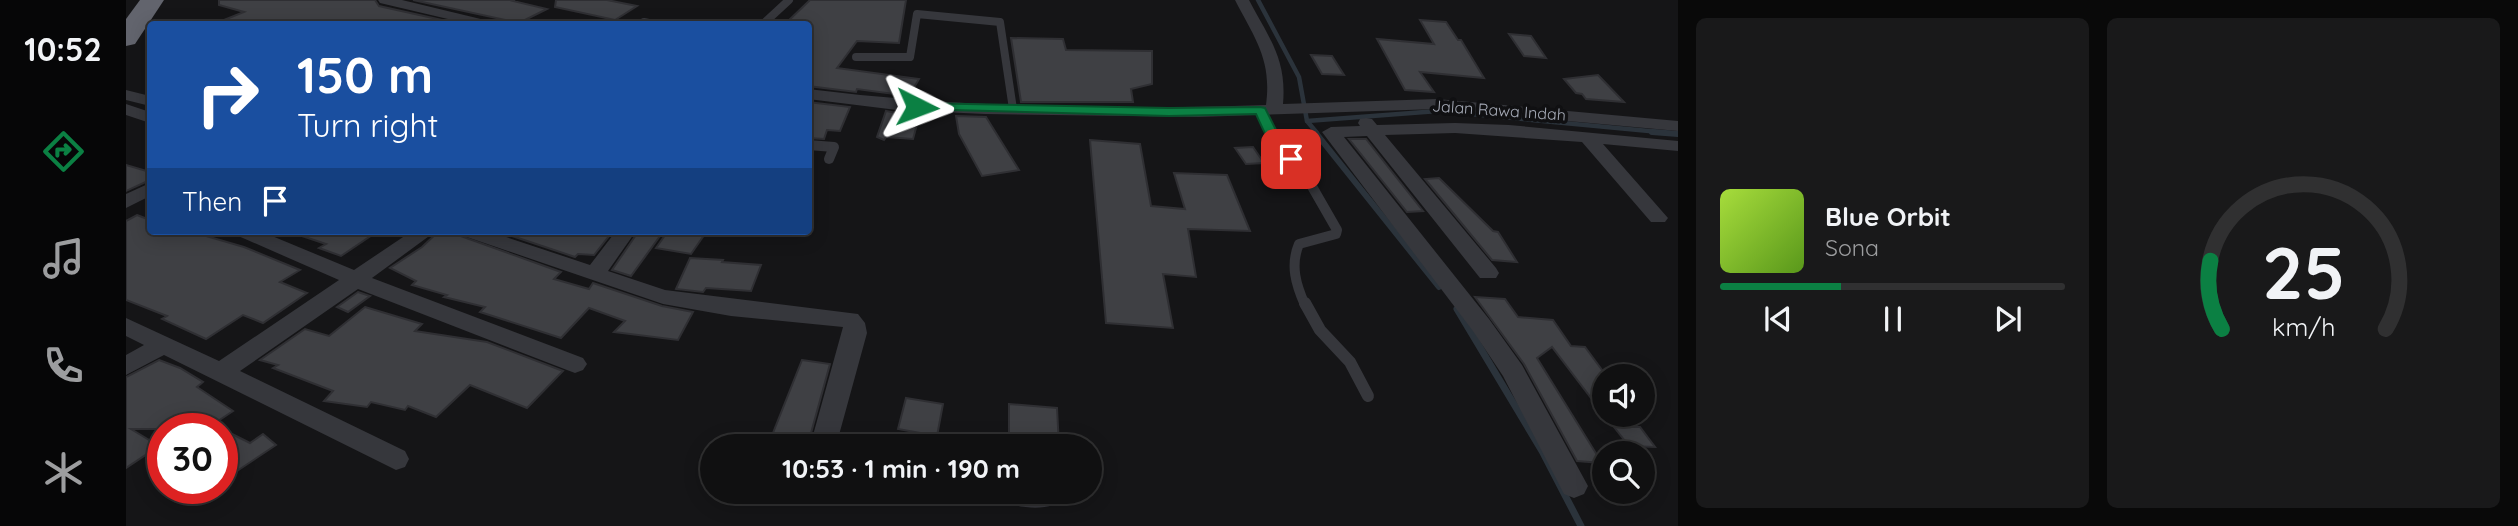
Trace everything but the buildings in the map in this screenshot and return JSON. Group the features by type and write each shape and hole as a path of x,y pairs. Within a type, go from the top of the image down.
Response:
{"highway":[{"path":"126,38 152,0"},
{"path":"156,21 170,0"},
{"path":"126,65 147,34"}],"street":[{"path":"385,0 472,21"},
{"path":"812,94 917,107 1274,110 1277,81 1273,60 1242,0"},
{"path":"422,21 439,13"},
{"path":"126,95 147,100"},
{"name":"Jalan Rawa Indah","path":"1274,110 1320,108 1361,118 1454,105 1678,125"},
{"path":"126,109 147,117"},
{"path":"1361,118 1488,273"},
{"path":"1574,486 1513,371 1481,325 1331,134 1361,118 1678,146"},
{"path":"1588,138 1658,218"},
{"path":"126,202 147,193"},
{"path":"253,235 406,301 575,364"},
{"path":"220,373 420,235"},
{"path":"480,235 639,290 697,303 846,319 854,323 855,333 826,434"},
{"path":"596,274 623,235"},
{"path":"126,326 396,459"},
{"path":"126,366 164,344"}],"lane":[{"path":"766,21 789,0"},
{"path":"856,57 910,57 917,14 1000,22 1013,109"},
{"path":"1274,110 1276,142 1306,176 1337,230 1336,234 1299,244 1294,256 1293,271 1308,309 1321,331 1351,364 1368,396"},
{"path":"812,145 834,147 829,159"}],"waterway":[{"path":"1258,0 1299,77 1307,121"},
{"path":"1307,121 1438,111 1670,133"},
{"path":"1307,121 1317,133"},
{"path":"1315,132 1439,287"},
{"path":"1652,132 1678,134"},
{"path":"1457,309 1542,451 1581,526"}],"route":[{"path":"917,107 1260,111 1276,142 1291,159"}]}
